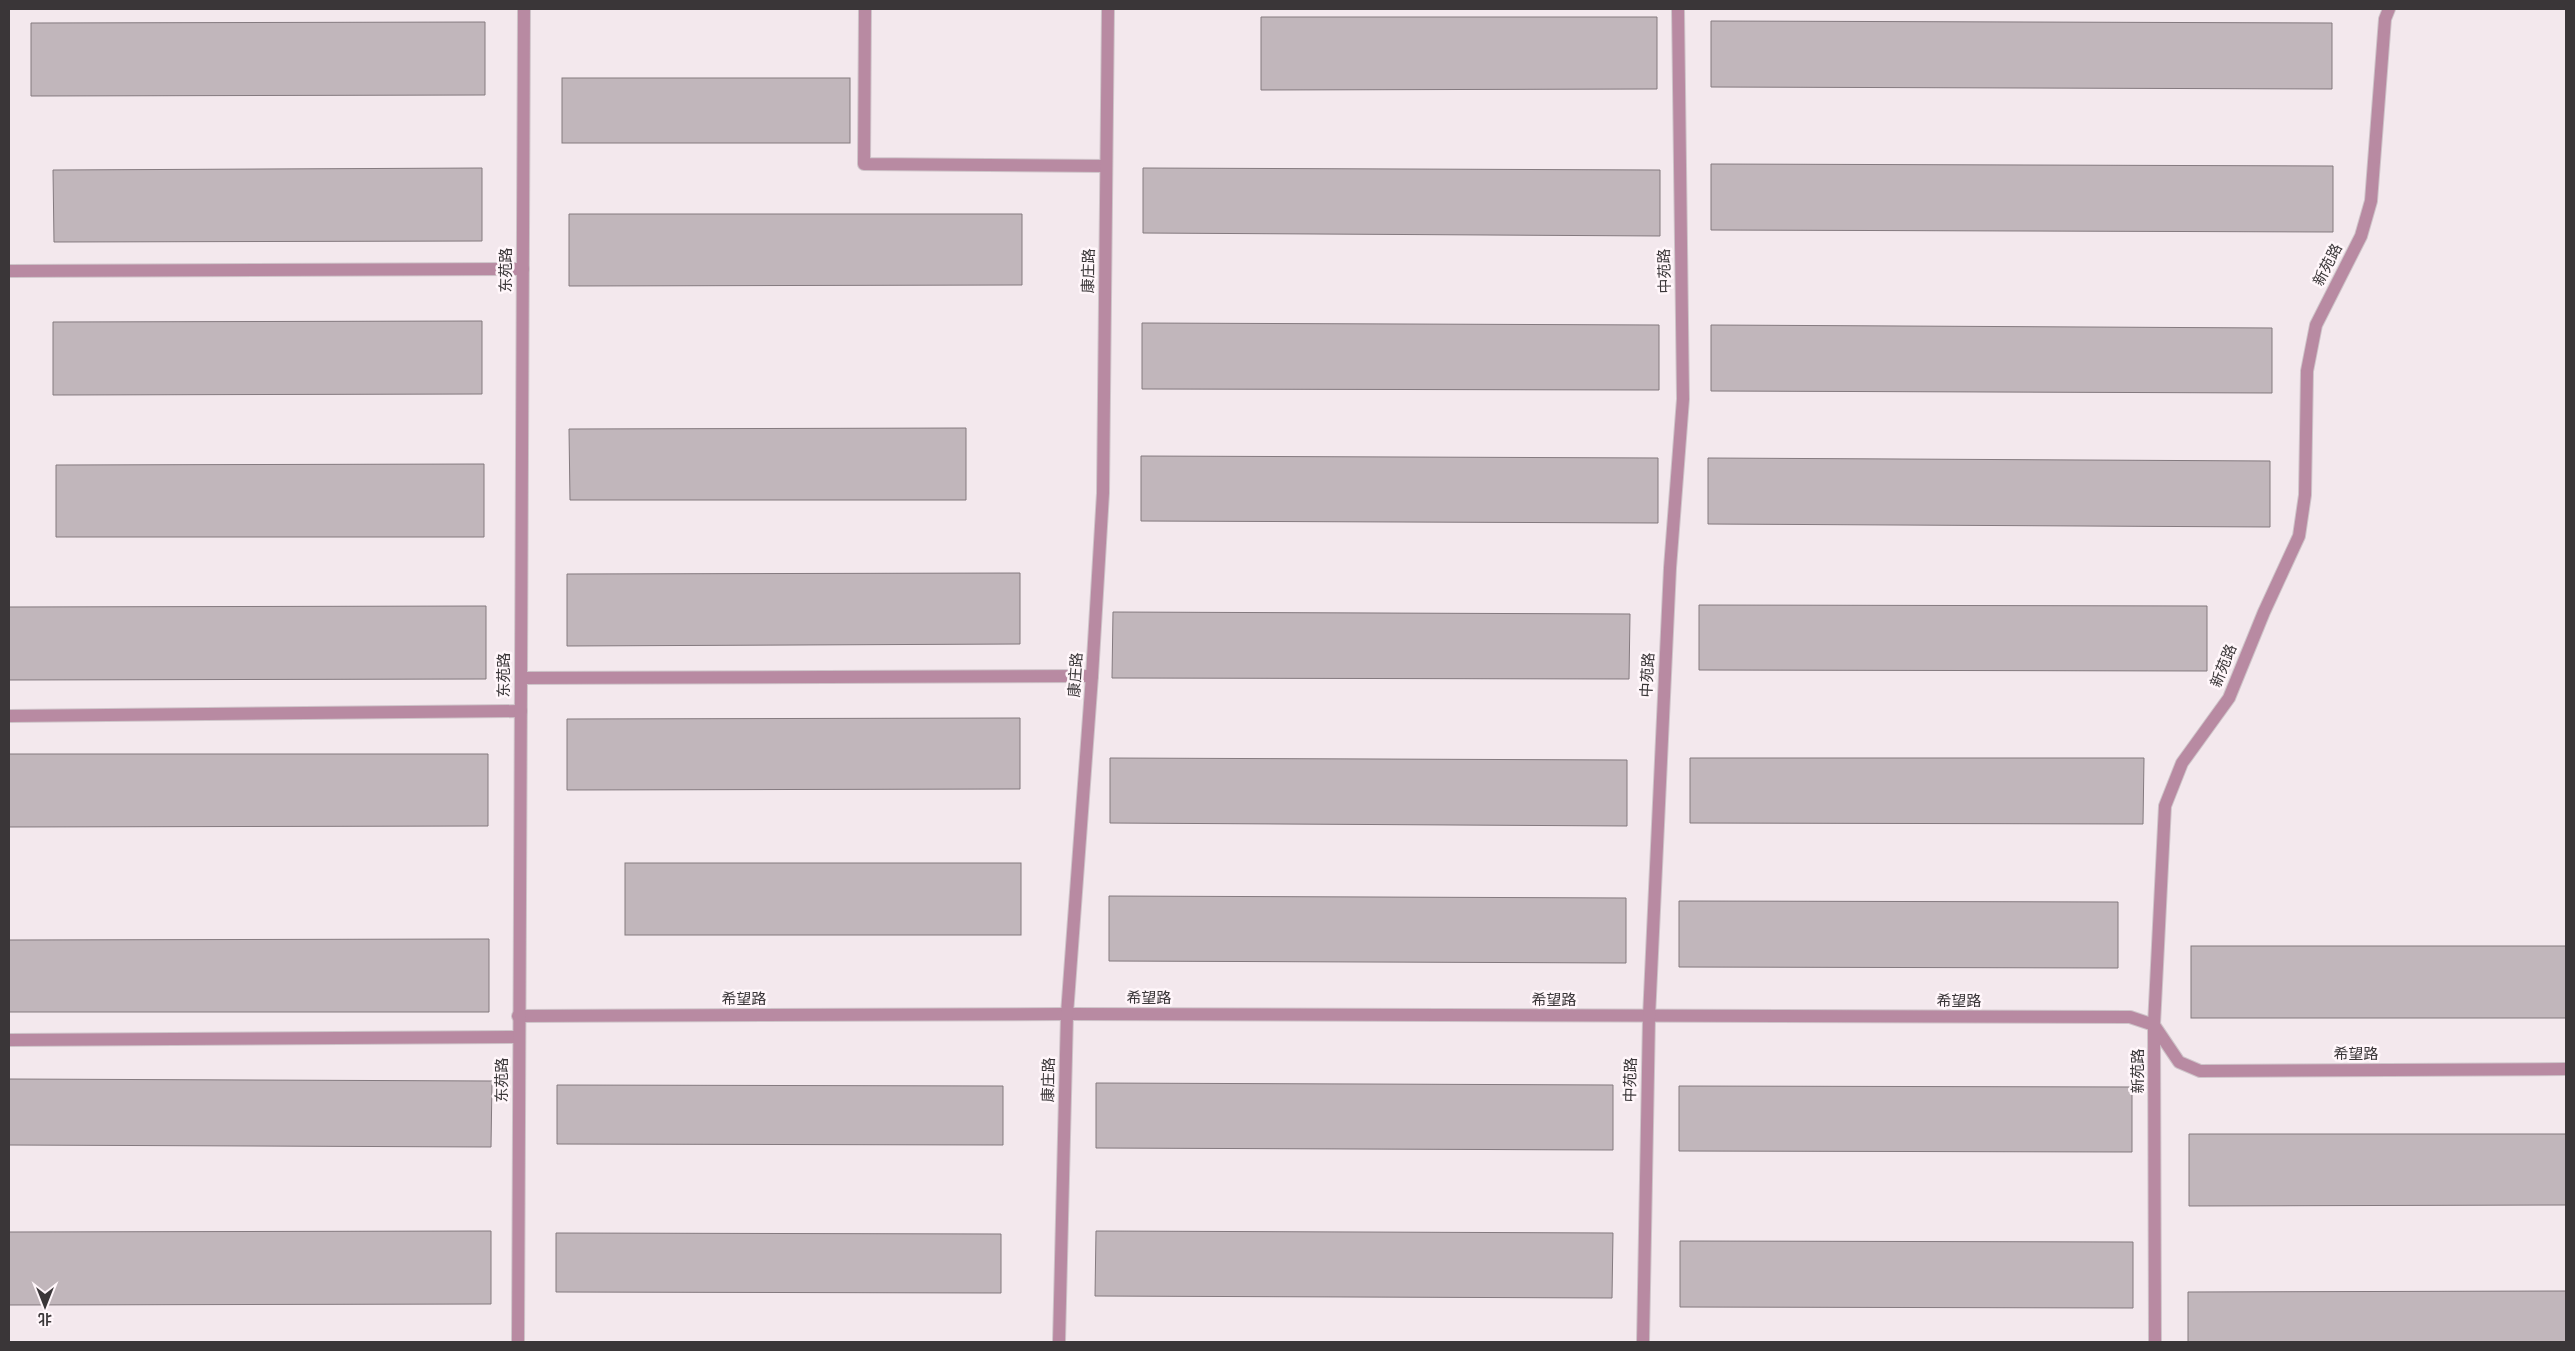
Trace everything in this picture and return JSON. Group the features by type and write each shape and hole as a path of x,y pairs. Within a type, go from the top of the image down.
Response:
{"street":[{"name":"东苑路","path":"518,1342 524,9"},
{"path":"865,9 864,164 1106,166"},
{"name":"康庄路","path":"1059,1342 1067,1014 1092,676 1103,493 1108,9"},
{"name":"中苑路","path":"1643,1342 1649,1017 1670,568 1683,399 1678,9"},
{"name":"新苑路","path":"2155,1342 2154,1025 2165,806 2182,763 2229,698 2264,612 2299,536 2306,495 2307,371 2316,325 2361,236 2371,201 2385,19 2390,9"},
{"path":"9,271 523,269"},
{"path":"520,678 1092,676"},
{"path":"9,716 520,711"},
{"name":"希望路","path":"518,1016 1067,1014 2130,1017 2154,1025 2179,1062 2200,1071 2566,1069"},
{"path":"9,1040 518,1037"}],"building":[{"path":"1261,17 1657,17 1657,89 1261,90"},
{"path":"1711,21 2332,23 2332,89 1711,87"},
{"path":"485,22 485,95 31,96 31,23"},
{"path":"562,78 850,78 850,143 562,143"},
{"path":"1711,164 2333,166 2333,232 1711,230"},
{"path":"482,168 482,241 54,242 53,170"},
{"path":"1143,168 1660,170 1660,236 1143,233"},
{"path":"569,214 1022,214 1022,285 569,286"},
{"path":"482,321 482,394 53,395 53,322"},
{"path":"1142,323 1659,325 1659,390 1142,389"},
{"path":"1711,325 2272,328 2272,393 1711,391"},
{"path":"966,428 966,500 570,500 569,429"},
{"path":"1141,456 1658,458 1658,523 1141,521"},
{"path":"1708,458 2270,461 2270,527 1708,524"},
{"path":"484,464 484,537 56,537 56,465"},
{"path":"1020,573 1020,644 567,646 567,574"},
{"path":"1699,605 2207,606 2207,671 1699,670"},
{"path":"486,606 486,679 9,680 9,607"},
{"path":"1113,612 1630,614 1629,679 1112,678"},
{"path":"1020,718 1020,789 567,790 567,719"},
{"path":"9,754 488,754 488,826 9,827"},
{"path":"1110,758 1627,760 1627,826 1110,823"},
{"path":"1690,758 2144,758 2143,824 1690,823"},
{"path":"625,863 1021,863 1021,935 625,935"},
{"path":"1109,896 1626,898 1626,963 1109,961"},
{"path":"1679,901 2118,902 2118,968 1679,967"},
{"path":"489,939 489,1012 9,1012 9,940"},
{"path":"2191,946 2566,946 2566,1018 2191,1018"},
{"path":"9,1079 492,1081 491,1147 9,1145"},
{"path":"1096,1083 1613,1085 1613,1150 1096,1148"},
{"path":"557,1085 1003,1086 1003,1145 557,1144"},
{"path":"1679,1086 2132,1087 2132,1152 1679,1151"},
{"path":"2189,1134 2566,1134 2566,1205 2189,1206"},
{"path":"491,1231 491,1304 9,1305 9,1232"},
{"path":"1096,1231 1613,1233 1612,1298 1095,1296"},
{"path":"556,1233 1001,1234 1001,1293 556,1292"},
{"path":"1680,1241 2133,1242 2133,1308 1680,1307"},
{"path":"2566,1291 2566,1342 2188,1342 2188,1292"}]}
